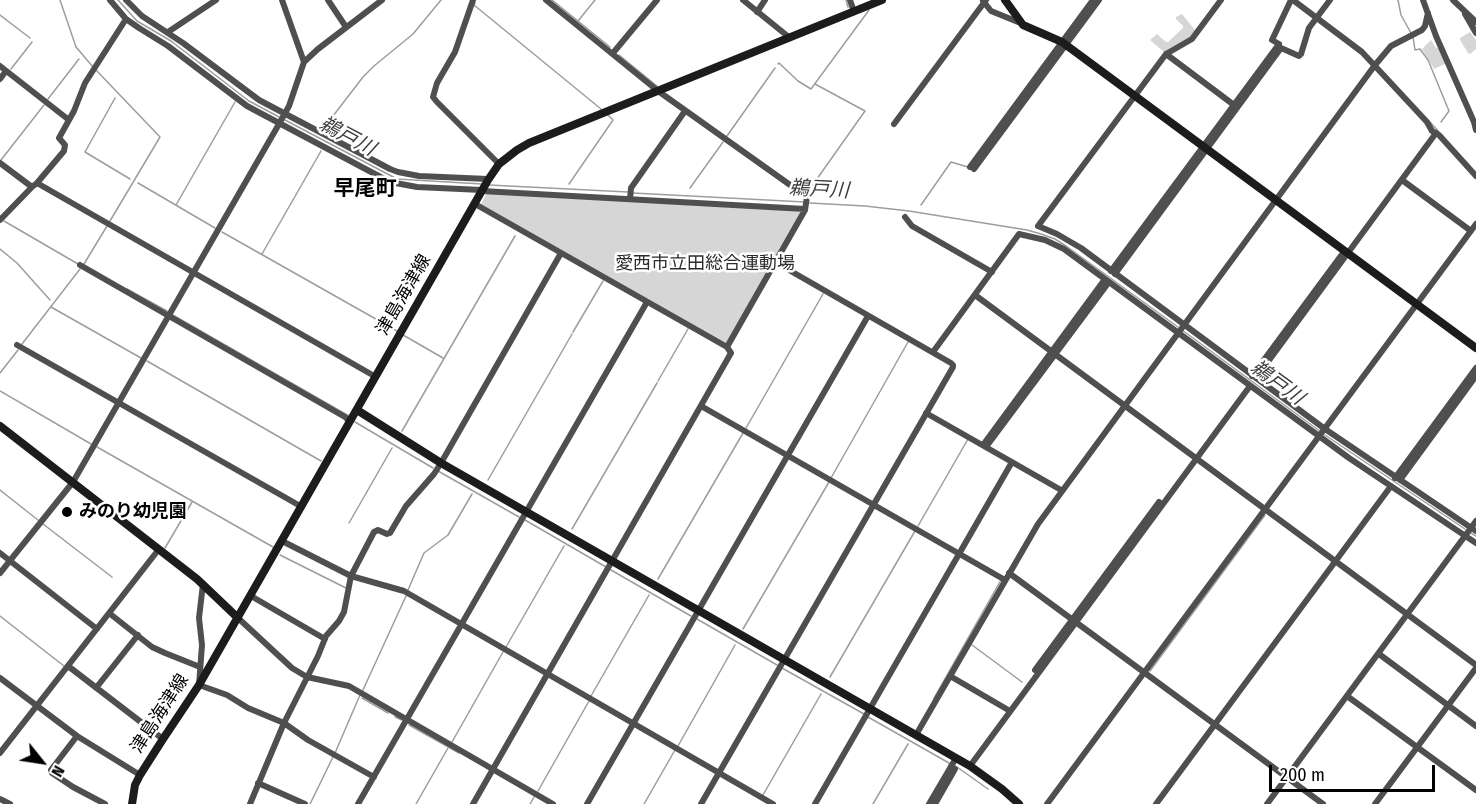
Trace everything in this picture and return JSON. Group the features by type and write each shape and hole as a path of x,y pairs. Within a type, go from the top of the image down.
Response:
{"street":[{"path":"110,0 126,19 168,46 247,106 390,182 417,187 806,208"},
{"path":"126,0 142,16 168,32 253,96 398,172 419,176 488,180"},
{"path":"168,32 216,0"},
{"path":"282,0 304,62"},
{"path":"328,0 346,27"},
{"path":"0,573 73,482 285,114 304,62 382,0"},
{"path":"473,0 455,52 437,84 433,97 499,164"},
{"path":"546,0 658,91 807,197 806,208 726,347"},
{"path":"613,53 657,0"},
{"path":"742,0 790,38"},
{"path":"757,12 765,0"},
{"path":"850,0 854,12"},
{"name":"津島海津線","path":"132,804 135,785 140,775 200,685 482,190 499,164 529,143 882,0"},
{"path":"1005,0 1023,25 1064,44 1476,348"},
{"path":"1064,44 1093,0"},
{"path":"972,168 1099,0"},
{"path":"1221,0 1192,39 1166,54 1038,226 1057,234 1113,272 1248,385 1397,479 1470,532 1476,543"},
{"path":"1205,148 1279,44 1272,40 1292,0 1318,15 1375,65 1476,176"},
{"path":"1113,272 1281,48 1299,56 1301,54 1309,28 1327,0"},
{"path":"1423,0 1436,36 1475,122 1476,130"},
{"path":"1453,0 1476,22"},
{"path":"894,124 984,1 991,10 1018,22"},
{"path":"1462,8 1476,33"},
{"path":"916,735 1038,524 1061,490 1375,65 1391,45 1422,30 1428,13"},
{"path":"0,220 35,185 64,151 65,145 59,138 74,111 85,83 126,19"},
{"path":"1166,54 1234,105"},
{"path":"0,66 69,120"},
{"path":"0,79 6,71"},
{"path":"630,198 631,190 685,111"},
{"path":"1346,252 1402,180 1434,132"},
{"path":"1254,377 1434,132"},
{"path":"0,163 35,185 376,377"},
{"path":"1402,180 1471,231"},
{"path":"473,804 731,353 726,347 475,204"},
{"path":"905,217 912,226 992,272"},
{"path":"1047,804 1476,224"},
{"path":"933,352 1019,234 1053,243 1254,377 1393,488 1470,532"},
{"path":"250,804 284,723 325,639 344,612 351,576 374,532 378,530 390,533 406,506 441,463 561,253"},
{"path":"701,804 953,367 951,363 933,352 775,262"},
{"path":"80,265 170,315 350,422"},
{"path":"984,446 1107,281"},
{"path":"975,295 1476,666 1450,706"},
{"path":"358,804 647,302"},
{"path":"586,804 868,316"},
{"path":"18,345 302,507"},
{"path":"1397,479 1476,368"},
{"path":"1397,479 1476,376"},
{"path":"970,766 1074,620 1248,385"},
{"path":"701,406 1005,580"},
{"path":"357,410 441,463 970,766 1019,804"},
{"path":"926,413 1061,490"},
{"path":"0,426 203,583 292,668 307,677 349,686 554,804"},
{"path":"815,804 1012,462"},
{"path":"1158,804 1393,488"},
{"path":"1268,804 1476,521"},
{"path":"282,541 351,576 404,591 773,804"},
{"path":"0,753 159,549"},
{"path":"0,553 97,629"},
{"path":"1009,573 1323,804"},
{"path":"203,583 199,618 202,645 200,685 227,695 248,708 284,723 308,740 374,777"},
{"path":"251,596 325,639"},
{"path":"109,613 152,646 165,653 200,665 211,666"},
{"path":"96,688 138,635"},
{"path":"1378,654 1476,726"},
{"path":"68,666 163,739"},
{"path":"1378,804 1476,674"},
{"path":"950,676 1009,710"},
{"path":"0,678 77,736 140,775"},
{"path":"1347,696 1476,790"},
{"path":"77,736 51,770 52,773 105,804"},
{"path":"929,804 956,758"},
{"path":"935,804 955,769 951,766"},
{"path":"258,783 305,804"},
{"path":"0,798 10,804"}],"green space":[{"path":"1182,14 1195,30 1190,38 1164,52 1150,40 1157,34 1168,42 1183,28 1176,19"},
{"path":"1470,32 1476,40 1476,49 1470,54 1460,38"},
{"path":"1431,40 1436,48 1440,47 1447,63 1434,69 1422,49"},
{"name":"愛西市立田総合運動場","path":"487,193 798,210 801,214 727,342 724,343 481,204"}],"waterway":[{"path":"60,0 76,47 93,67"},
{"name":"鵜戸川","path":"118,0 137,21 171,41 249,101 281,118"},
{"path":"323,129 363,77 413,34 441,0"},
{"path":"552,0 610,47"},
{"path":"578,21 595,0"},
{"path":"846,0 848,7"},
{"path":"1398,0 1401,15 1411,33"},
{"path":"475,3 474,5 601,109"},
{"path":"778,64 811,89 869,10"},
{"path":"0,15 30,38"},
{"path":"1413,37 1415,50 1420,49 1428,60 1449,111 1441,122"},
{"path":"11,69 32,42"},
{"path":"619,55 657,86"},
{"path":"48,99 79,59"},
{"path":"727,136 775,68"},
{"path":"96,70 160,137 110,221"},
{"path":"807,193 865,111 815,84"},
{"path":"115,98 85,152 130,179"},
{"path":"176,205 235,102"},
{"path":"1,160 44,105"},
{"path":"569,184 613,120 608,115"},
{"name":"鵜戸川","path":"285,120 397,179 482,184"},
{"path":"1430,122 1439,132"},
{"path":"690,188 723,142"},
{"path":"262,254 321,151"},
{"path":"921,205 951,162 968,167"},
{"path":"138,183 215,228"},
{"name":"鵜戸川","path":"489,185 628,192"},
{"name":"鵜戸川","path":"633,193 805,202"},
{"name":"鵜戸川","path":"810,203 909,211 1041,234 1066,246 1178,327"},
{"path":"4,221 78,264"},
{"path":"84,264 107,226"},
{"path":"222,232 397,331"},
{"path":"402,431 515,236"},
{"path":"0,249 17,263 50,300"},
{"path":"22,344 80,269"},
{"path":"573,332 603,281"},
{"path":"127,289 167,311"},
{"path":"746,428 823,294"},
{"path":"51,307 141,358"},
{"path":"171,314 349,416"},
{"path":"658,381 688,329"},
{"name":"鵜戸川","path":"1182,330 1321,432"},
{"path":"488,480 572,334"},
{"path":"403,335 443,358"},
{"path":"831,478 908,342"},
{"path":"0,373 18,350"},
{"path":"147,361 321,461"},
{"path":"572,529 657,383"},
{"path":"0,391 91,444"},
{"path":"355,422 433,468"},
{"path":"658,579 743,433"},
{"name":"鵜戸川","path":"1325,435 1465,529"},
{"path":"918,526 968,439"},
{"path":"97,447 273,547"},
{"path":"349,523 392,448"},
{"path":"438,471 519,517"},
{"path":"743,629 829,482"},
{"path":"0,490 38,520"},
{"path":"408,590 424,553 448,535 472,494"},
{"path":"165,548 192,502"},
{"path":"1150,671 1265,515"},
{"path":"525,520 606,567"},
{"path":"43,524 112,577"},
{"path":"830,677 915,531"},
{"name":"鵜戸川","path":"1469,532 1476,536"},
{"path":"506,647 564,546"},
{"path":"280,555 346,588"},
{"path":"611,570 691,616"},
{"path":"934,698 1001,580"},
{"path":"591,696 649,595"},
{"path":"363,690 406,596"},
{"path":"0,616 64,666"},
{"path":"697,619 777,665"},
{"path":"678,746 735,645"},
{"path":"972,645 1022,682"},
{"path":"452,742 503,652"},
{"path":"782,668 864,714"},
{"path":"763,795 821,694"},
{"path":"335,753 360,695"},
{"path":"362,698 388,713"},
{"path":"538,791 589,701"},
{"path":"395,717 402,720"},
{"path":"868,718 949,763"},
{"path":"409,725 459,753"},
{"path":"873,804 908,744"},
{"path":"416,804 448,748"},
{"path":"644,804 675,750"},
{"path":"310,804 333,757"},
{"path":"957,767 988,789"},
{"path":"530,804 534,797"}],"place":[{"name":"みのり幼児園","path":"67,512"}],"district":[{"name":"早尾町","path":"365,189"}]}
